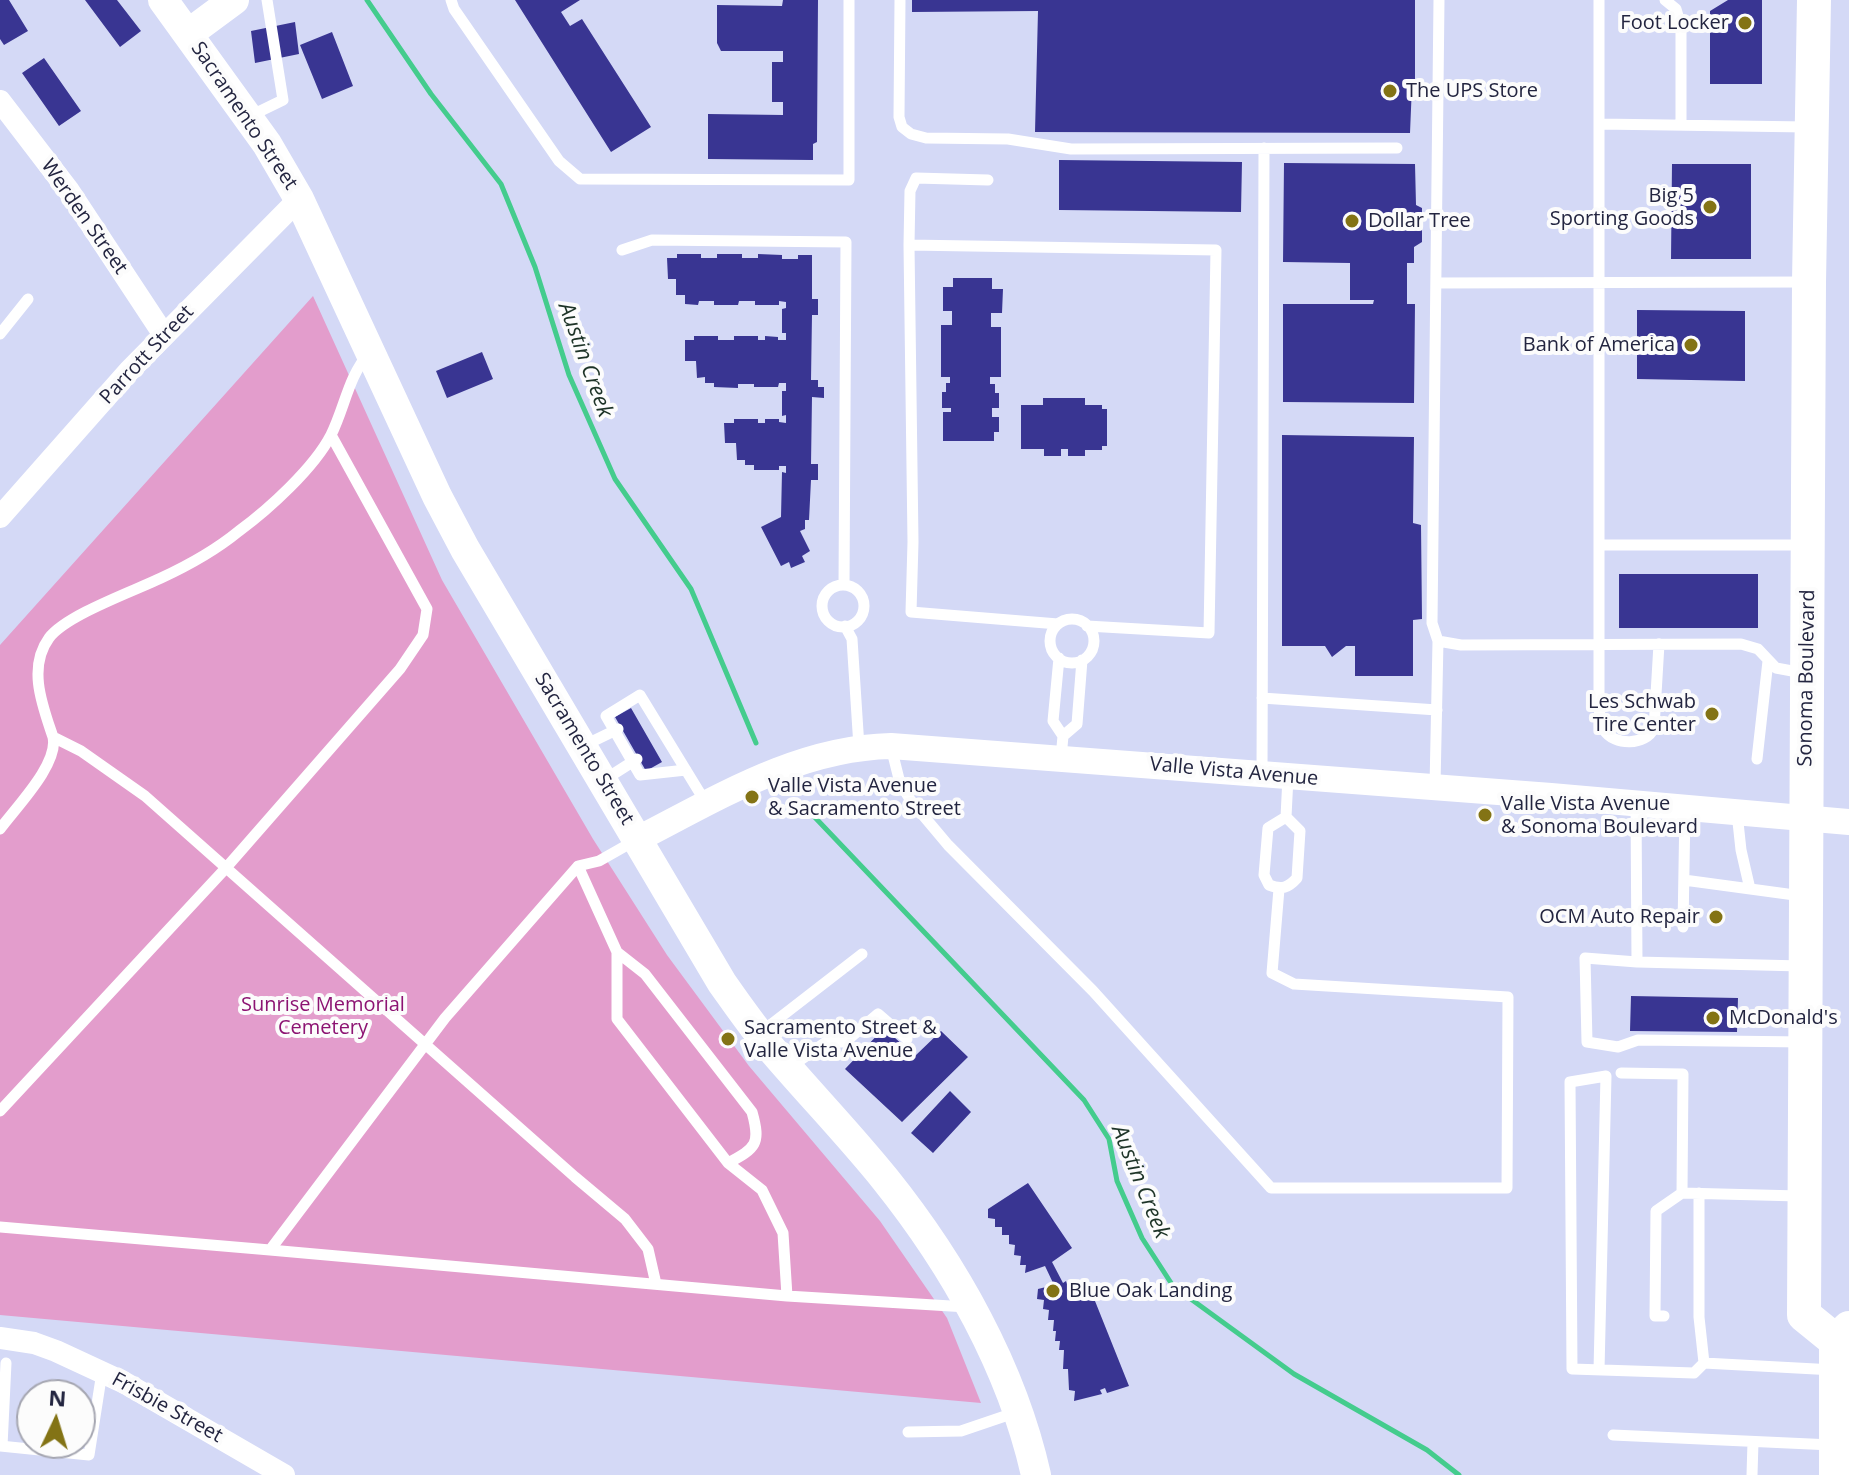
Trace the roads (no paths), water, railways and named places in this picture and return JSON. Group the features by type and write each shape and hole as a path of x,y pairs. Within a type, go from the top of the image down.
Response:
{"main road":[{"name":"Sacramento Street","path":"163,0 248,118 299,199 465,549 722,983 759,1033 885,1179 919,1225 971,1307 1018,1411 1036,1475"},
{"path":"188,34 234,0"},
{"name":"Sonoma Boulevard","path":"1814,0 1809,282 1804,1315 1841,1346"},
{"path":"1836,1460 1841,1346"}],"street":[{"name":"Werden Street","path":"0,101 69,191 164,335"},
{"name":"Parrott Street","path":"0,517 164,335 299,199"},
{"name":"Valle Vista Avenue","path":"638,839 764,774 818,756 859,747 891,746 1062,747 1275,776 1849,822"},
{"name":"Frisbie Street","path":"0,1338 34,1343 125,1383 284,1475"}],"lane":[{"path":"248,118 283,100 267,0"},
{"path":"451,0 559,161 580,179 817,180 849,180 849,0"},
{"path":"900,0 899,117 902,127 911,134 926,138 1020,140 1071,149 1397,148"},
{"path":"1435,787 1438,641 1432,623 1439,0"},
{"path":"1599,0 1599,644 1600,720 1605,733 1634,742 1651,735 1657,720 1659,644"},
{"path":"1665,0 1676,9 1681,26 1681,125"},
{"path":"1599,124 1811,127"},
{"path":"1264,148 1262,698 1275,776 1286,817 1300,831 1297,878 1289,886 1279,889 1269,885 1264,875 1268,828 1286,817"},
{"path":"909,245 1216,250 1209,633 1087,626 1076,620 1058,624 911,612 913,542 909,245 910,191 916,178 988,180"},
{"path":"622,250 652,240 846,242 844,585"},
{"path":"1436,283 1809,282"},
{"path":"0,334 28,299"},
{"path":"0,829 51,761 55,746 39,694 39,663 49,637 81,614 164,577 238,533 285,492 331,435 349,384 369,352"},
{"path":"0,1111 225,869 400,669 423,635 427,609 331,435"},
{"path":"1599,545 1808,545"},
{"path":"844,585 858,591 864,603 862,616 852,625 845,626 838,626 826,618 822,604 828,592 844,585"},
{"path":"1058,624 1050,641 1054,654 1070,663 1082,660 1091,651 1093,637 1087,626"},
{"path":"845,626 852,639 859,747"},
{"path":"1438,641 1461,645 1741,644 1758,649 1776,668 1808,674"},
{"path":"1059,658 1053,721 1062,747"},
{"path":"1062,747 1077,724 1082,660"},
{"path":"1757,759 1768,661"},
{"path":"686,770 640,775 618,729 606,716 640,695 707,803"},
{"path":"1262,698 1437,710"},
{"path":"637,719 651,712"},
{"path":"583,747 618,729"},
{"path":"53,737 81,751 145,796 625,1219 648,1249 656,1284"},
{"path":"654,748 667,739"},
{"path":"891,746 900,783 948,845 1093,991 1271,1188 1507,1188 1508,997 1294,984 1272,973 1279,889"},
{"path":"604,780 635,760"},
{"path":"1636,803 1637,962"},
{"path":"1683,927 1685,808"},
{"path":"1737,812 1750,889"},
{"path":"270,1250 445,1018 578,866 599,861 638,839"},
{"path":"578,866 617,952 617,1019 728,1163 762,1190 783,1233 787,1296"},
{"path":"1684,880 1805,896"},
{"path":"617,952 645,974 752,1112 758,1134 751,1150 728,1163"},
{"path":"759,1033 862,954"},
{"path":"1804,1042 1638,1040 1618,1047 1587,1042 1585,958 1805,966"},
{"path":"789,1068 826,1042 845,1042 878,1014 907,1039"},
{"path":"1621,1073 1683,1074 1682,1193"},
{"path":"1599,1370 1606,1076 1570,1082 1572,1369 1599,1370 1694,1373 1704,1363 1841,1346"},
{"path":"1664,1316 1655,1316 1656,1211 1682,1193 1804,1196"},
{"path":"1699,1193 1693,1317 1704,1363"},
{"path":"0,1227 787,1296 971,1307"},
{"path":"6,1363 1,1446 89,1455 102,1372"},
{"path":"908,1432 961,1431 1018,1411"},
{"path":"1613,1435 1753,1442 1836,1460"},
{"path":"1752,1475 1753,1442"}],"waterway":[{"name":"Austin Creek","path":"367,0 431,94 501,184 535,267 569,375 615,479 691,589 756,743"},
{"name":"Austin Creek","path":"806,808 1084,1100 1109,1139 1117,1181 1142,1238 1173,1286 1294,1374 1427,1450 1459,1475"}],"place":[{"name":"Foot Locker","path":"1745,23"},
{"name":"The UPS Store","path":"1390,91"},
{"name":"Big 5 Sporting Goods","path":"1710,207"},
{"name":"Dollar Tree","path":"1352,221"},
{"name":"Bank of America","path":"1691,345"},
{"name":"Les Schwab Tire Center","path":"1712,714"},
{"name":"Valle Vista Avenue & Sacramento Street","path":"752,797"},
{"name":"Valle Vista Avenue & Sonoma Boulevard","path":"1485,815"},
{"name":"OCM Auto Repair","path":"1716,917"},
{"name":"McDonald's","path":"1713,1018"},
{"name":"Sacramento Street & Valle Vista Avenue","path":"728,1039"},
{"name":"Blue Oak Landing","path":"1053,1291"}],"park label":[{"name":"Sunrise Memorial Cemetery","path":"323,1016"}]}
